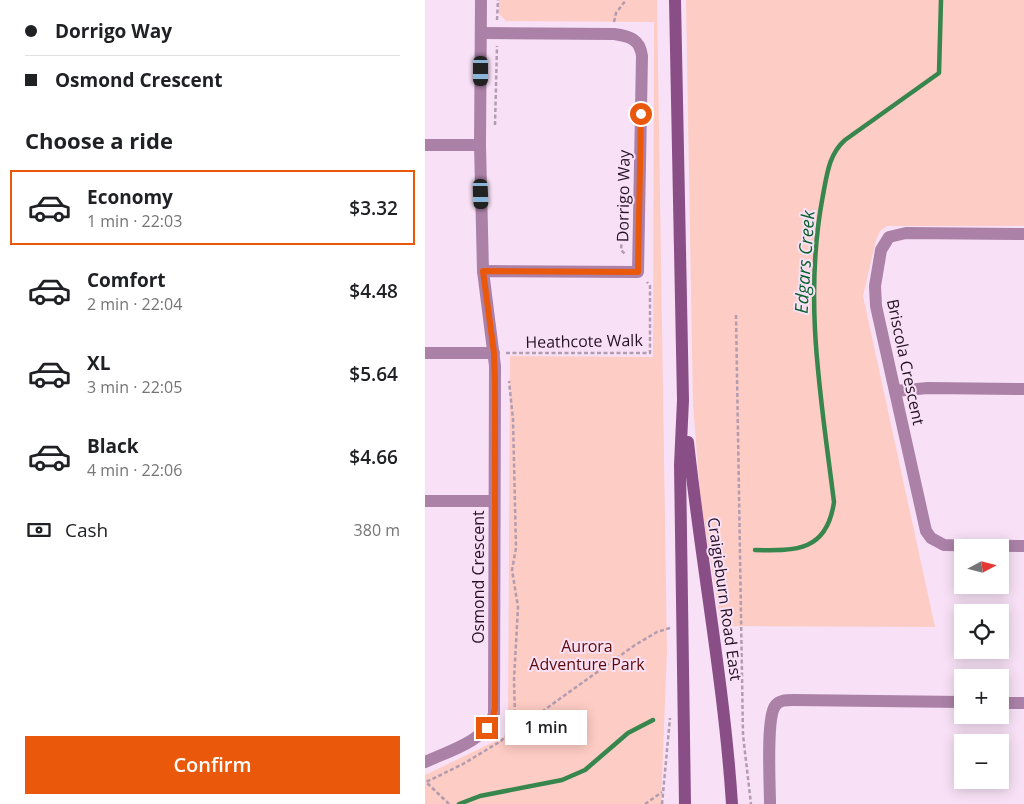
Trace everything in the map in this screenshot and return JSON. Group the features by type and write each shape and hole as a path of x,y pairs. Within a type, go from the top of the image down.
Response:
{"main road":[{"name":"Craigieburn Road East","path":"675,3 683,400 681,465 685,804"},
{"name":"Craigieburn Road East","path":"683,400 699,537 717,654 732,804"}],"street":[{"path":"425,353 500,353 483,271 480,145 481,0"},
{"name":"Dorrigo Way","path":"481,33 614,34 634,39 639,43 642,56 638,272"},
{"path":"425,145 480,145"},
{"name":"Briscola Crescent","path":"1024,234 906,233 889,237 884,242 875,296 923,523 931,538 944,545 1024,546"},
{"path":"483,271 638,272"},
{"name":"Osmond Crescent","path":"425,762 479,736 487,728 494,714 494,501 500,353"},
{"path":"895,391 928,388 1024,389"},
{"path":"425,501 494,501"},
{"path":"770,804 771,721 775,707 781,701 954,702"},
{"path":"1009,703 1024,703"}],"path":[{"path":"495,127 498,0"},
{"path":"614,34 614,16 626,0"},
{"name":"Heathcote Walk","path":"500,353 650,353 651,286 638,272"},
{"path":"736,316 744,744 751,804"},
{"path":"500,353 507,358"},
{"path":"508,373 513,419 517,548 512,570 518,598"},
{"path":"501,741 635,645 657,632 672,628"},
{"path":"645,804 662,792"}],"green space":[{"name":"Aurora Adventure Park","path":"499,0 657,0 667,651 661,804 425,804 425,775 508,735 510,356 653,357 654,22 506,21 499,14"},
{"path":"686,0 1024,0 1024,226 887,226 880,231 876,240 863,296 935,627 721,626 700,494 693,404"}],"waterway":[{"name":"Edgars Creek","path":"755,550 784,550 808,545 825,530 830,518 834,502 820,387 814,310 817,234 829,165 835,152 845,140 939,73 941,0"},
{"name":"Edgars Creek","path":"459,804 480,796 562,780 585,770 628,733 653,720"}],"route":[{"path":"487,728 492,721 495,708 495,382 494,353 483,271 638,272 641,114"}]}
